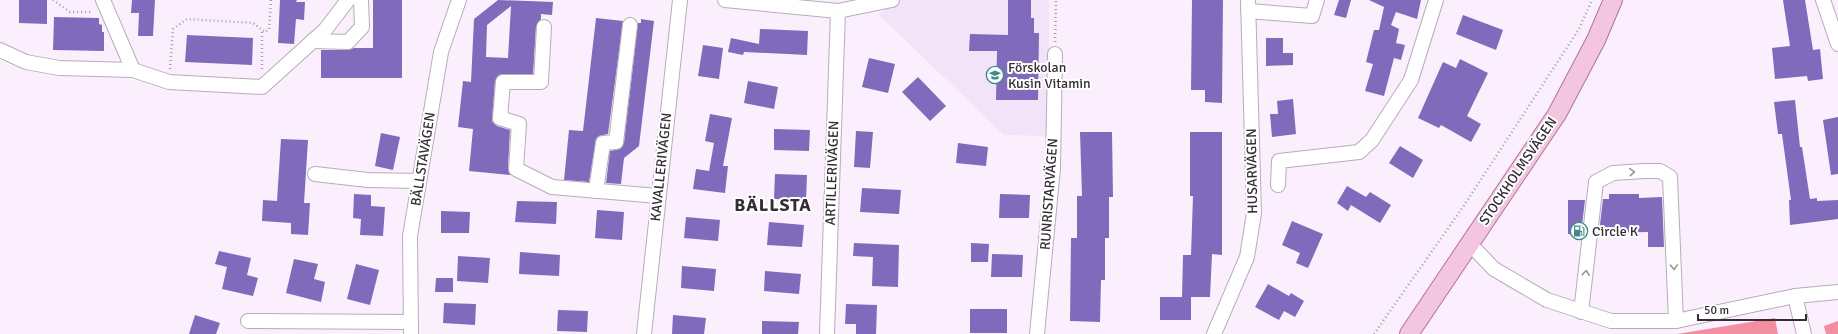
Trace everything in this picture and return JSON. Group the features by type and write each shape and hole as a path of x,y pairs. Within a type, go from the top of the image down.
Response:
{"main road":[{"name":"STOCKHOLMSVÄGEN","path":"1409,334 1557,114 1596,40 1613,0"}],"street":[{"path":"0,50 26,62 59,68 133,70 169,82 262,87 325,30 348,0"},
{"path":"312,41 348,42 362,27 361,0"},
{"name":"BÄLLSTAVÄGEN","path":"248,321 411,328 410,236 441,52 459,0"},
{"name":"KAVALLERIVÄGEN","path":"644,334 680,0"},
{"path":"725,0 838,12 892,0"},
{"path":"1248,6 1312,16 1317,0"},
{"path":"1278,185 1279,161 1358,152 1372,140 1412,80 1436,0"},
{"path":"1823,0 1838,44"},
{"path":"105,6 133,70"},
{"name":"HUSARVÄGEN","path":"1214,334 1247,257 1254,213 1248,6"},
{"name":"ARTILLERIVÄGEN","path":"827,334 838,12"},
{"path":"596,191 603,143 616,142 630,25"},
{"path":"544,27 541,82 503,82 500,118 519,124 516,169 552,187 658,196"},
{"name":"RUNRISTARVÄGEN","path":"1037,334 1053,168 1055,54"},
{"path":"1581,312 1596,182 1613,173 1660,171 1670,177 1676,321"},
{"path":"316,174 368,180 419,180"},
{"path":"1469,244 1494,269 1548,300 1611,321 1676,321 1795,296 1838,292"},
{"path":"1795,296 1804,334"}],"path":[{"path":"53,0 70,12 105,6"},
{"path":"169,82 173,29 187,19 253,23 264,32 269,30 271,0"},
{"path":"1055,54 1056,0"},
{"path":"1374,334 1463,207 1575,35 1592,0"},
{"path":"262,30 262,87"}],"shaded area":[{"name":"Förskolan Kusin Vitamin","path":"901,0 1049,0 1049,136 1004,135 878,14"},
{"path":"1775,318 1778,334 1677,334"},
{"path":"1838,321 1838,334 1826,334 1824,326"}],"building":[{"path":"19,0 47,0 47,24 19,23"},
{"path":"132,0 155,0 153,36 138,36 139,13 131,13"},
{"path":"280,0 297,0 296,2 305,2 304,20 296,19 294,44 278,43"},
{"path":"373,0 402,0 402,78 321,78 321,50 373,48"},
{"path":"498,0 553,2 552,15 541,14 541,19 536,26 533,74 503,74 499,75 495,81 492,121 497,126 510,130 508,168 511,175 469,171 473,129 458,127 463,81 471,82 474,19","holes":["511,6 508,58 486,57 487,25"]},
{"path":"1008,0 1031,0 1031,18 1034,18 1034,33 1039,33 1038,100 996,100 997,51 969,51 970,34 1008,35"},
{"path":"1192,0 1223,0 1222,103 1205,102 1205,90 1191,90"},
{"path":"1339,0 1351,0 1346,18 1334,15"},
{"path":"1369,0 1421,0 1417,19 1396,12 1391,25 1399,29 1396,43 1405,45 1401,60 1394,58 1384,96 1365,91 1373,64 1366,62 1374,30 1379,30 1384,7"},
{"path":"1783,0 1805,0 1813,50 1820,49 1823,79 1808,81 1807,76 1775,79 1772,48 1790,46"},
{"path":"1463,15 1503,30 1496,50 1456,34"},
{"path":"54,17 99,18 99,24 102,25 102,32 104,32 104,51 53,50"},
{"path":"596,18 623,21 608,134 599,136 596,139 589,182 564,180 569,130 583,131"},
{"path":"641,19 654,21 639,146 624,158 621,184 606,183 610,151 620,149 624,143 638,23 641,23"},
{"path":"760,29 808,31 807,55 744,52 743,55 728,52 731,38 759,44"},
{"path":"187,35 253,38 252,65 185,62"},
{"path":"1266,38 1283,38 1283,53 1293,53 1293,65 1266,66"},
{"path":"703,45 723,48 719,79 698,76"},
{"path":"869,58 895,64 888,93 862,87"},
{"path":"1460,59 1488,73 1467,116 1481,124 1471,142 1441,125 1439,128 1418,118 1443,62 1456,68"},
{"path":"918,77 946,106 930,121 902,92"},
{"path":"748,81 778,87 774,109 744,103"},
{"path":"1293,99 1296,134 1272,137 1270,114 1278,114 1277,101"},
{"path":"1795,100 1800,147 1802,147 1810,199 1817,198 1817,201 1838,200 1838,219 1790,225 1789,200 1791,200 1782,134 1778,134 1774,102"},
{"path":"710,114 732,118 723,166 728,166 725,193 693,189 696,169 709,171 714,143 705,141"},
{"path":"1838,117 1838,174 1831,175 1823,120"},
{"path":"774,129 810,130 809,151 774,150"},
{"path":"856,131 873,132 870,168 854,167"},
{"path":"1080,132 1112,132 1113,197 1109,197 1109,238 1105,238 1105,280 1101,280 1100,322 1070,321 1071,238 1077,238 1077,196 1082,196"},
{"path":"1190,132 1222,132 1222,255 1212,254 1210,297 1182,297 1183,255 1191,255 1193,196 1190,196"},
{"path":"381,133 400,137 393,170 375,166"},
{"path":"281,139 308,140 304,203 310,203 308,235 291,234 291,223 262,221 263,200 277,201"},
{"path":"958,143 988,147 986,166 956,163"},
{"path":"1400,146 1423,160 1413,178 1389,163"},
{"path":"775,174 807,175 806,200 774,199"},
{"path":"1347,186 1366,197 1370,192 1391,205 1380,223 1351,205 1348,211 1337,203"},
{"path":"862,188 901,190 899,214 860,212"},
{"path":"354,194 371,195 371,206 385,207 383,236 360,235 361,219 353,218"},
{"path":"1000,194 1030,195 1029,218 999,218"},
{"path":"1609,194 1639,194 1639,198 1662,197 1664,247 1648,247 1648,232 1599,233 1603,199 1609,199"},
{"path":"1568,200 1585,200 1581,234 1568,234"},
{"path":"517,201 557,202 556,224 515,222"},
{"path":"597,210 624,212 622,240 595,238"},
{"path":"441,211 470,212 469,233 441,233"},
{"path":"686,217 720,220 718,241 684,238"},
{"path":"1292,221 1323,234 1308,268 1296,263 1300,253 1282,245"},
{"path":"769,222 804,225 802,247 767,245"},
{"path":"854,243 899,245 898,287 872,286 873,257 853,256"},
{"path":"971,243 989,244 988,262 971,262"},
{"path":"219,251 251,258 247,275 258,278 253,296 222,289 227,267 215,264"},
{"path":"520,252 560,255 559,276 519,274"},
{"path":"992,254 1023,255 1022,277 991,277"},
{"path":"458,256 490,258 488,283 457,281"},
{"path":"294,259 318,264 314,279 325,282 321,302 286,293"},
{"path":"356,264 379,270 370,305 347,299"},
{"path":"682,266 716,269 714,291 681,288"},
{"path":"765,271 801,274 799,294 764,291"},
{"path":"436,278 453,278 453,292 435,292"},
{"path":"1268,284 1289,296 1291,293 1304,301 1295,317 1284,311 1279,320 1255,307"},
{"path":"1160,297 1191,297 1191,320 1160,320"},
{"path":"444,303 476,304 475,325 443,323"},
{"path":"846,304 877,305 876,334 856,334 856,324 845,324"},
{"path":"970,309 1007,309 1007,333 970,333"},
{"path":"558,310 588,311 587,332 557,331"},
{"path":"195,315 220,323 216,334 189,334"},
{"path":"673,315 706,318 704,334 672,334"},
{"path":"762,321 799,322 798,334 762,334"}],"place":[{"name":"Förskolan Kusin Vitamin","path":"995,75"},
{"name":"Circle K","path":"1579,231"}],"district":[{"name":"BÄLLSTA","path":"773,205"}]}
